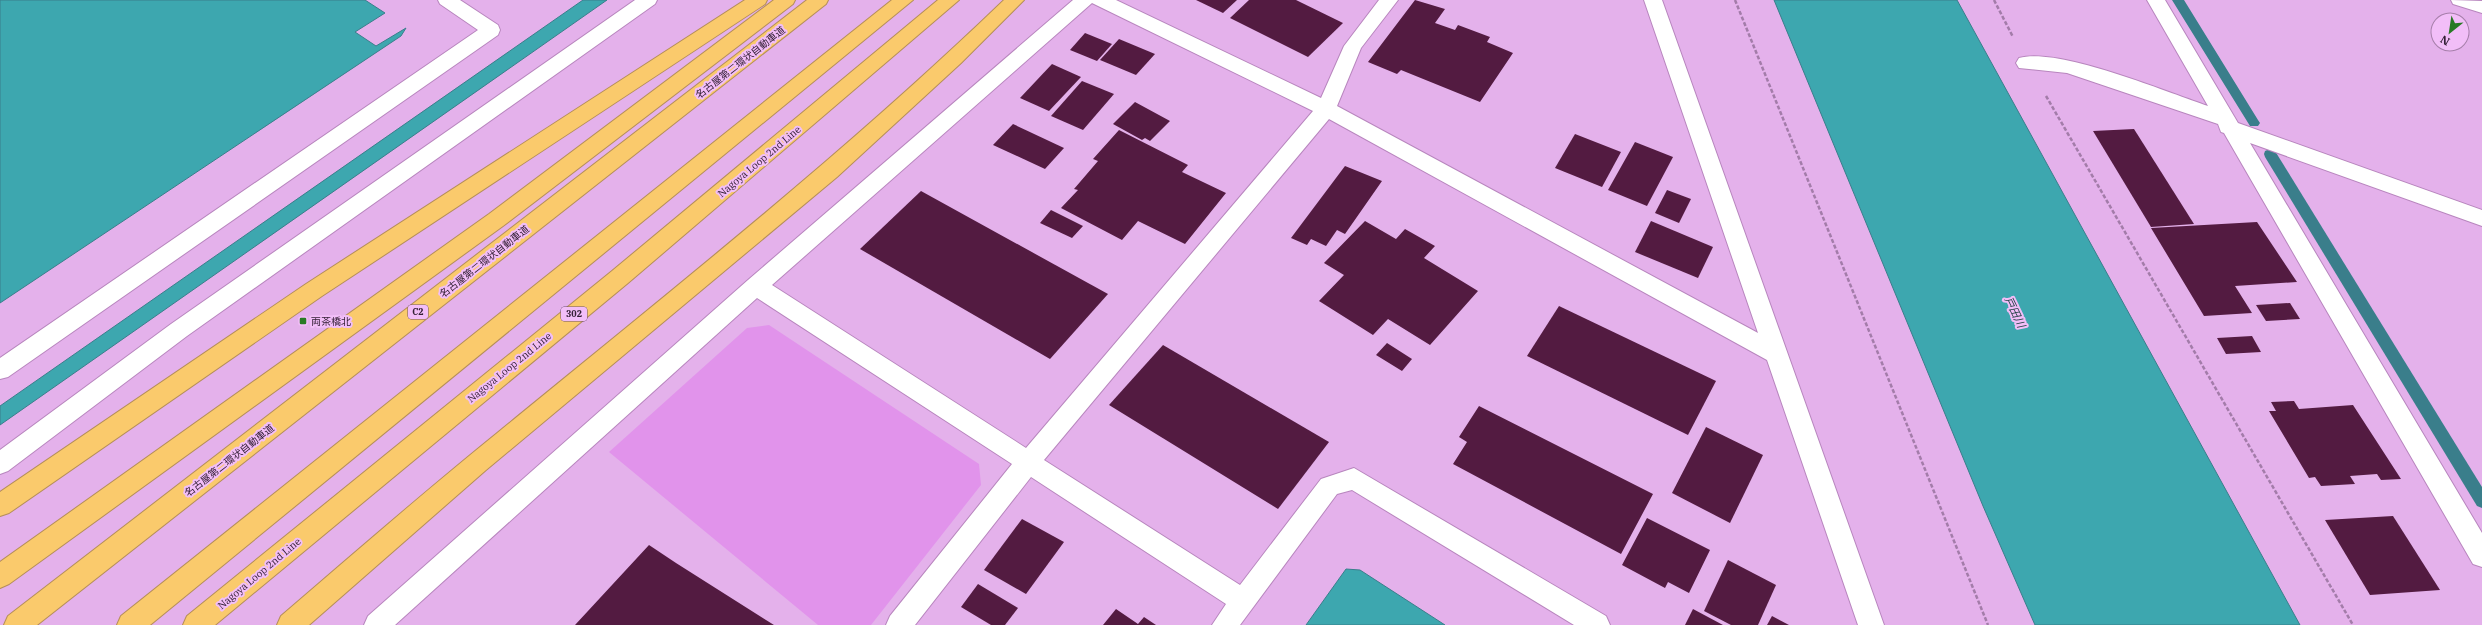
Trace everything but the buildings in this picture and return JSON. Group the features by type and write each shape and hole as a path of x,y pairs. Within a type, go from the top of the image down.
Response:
{"highway":[{"path":"0,504 314,290 758,0"},
{"path":"0,576 496,220 786,0"},
{"name":"名古屋第二環状自動車道","path":"17,625 819,0"},
{"path":"130,625 904,0"},
{"name":"Nagoya Loop 2nd Line","path":"196,625 620,277 950,0"},
{"path":"290,625 502,443 789,209 956,59 1015,0"}],"street":[{"path":"0,370 491,30 447,0"},
{"path":"0,464 179,330 648,0"},
{"path":"376,625 756,286 1085,0"},
{"path":"1100,0 1326,109 1775,353"},
{"path":"899,625 1028,462 1326,109 1353,46 1389,0"},
{"path":"1653,0 1871,625"},
{"path":"2156,0 2226,122 2482,556"},
{"path":"2460,0 2482,7"},
{"path":"2026,63 2068,66 2226,122 2482,218"},
{"path":"756,286 1243,601"},
{"path":"1225,625 1329,486 1354,479 1597,625"}],"path":[{"path":"1734,0 1988,625"},
{"path":"1994,0 2026,63 2282,499 2353,625"}],"shaded area":[{"path":"769,325 979,464 981,485 871,625 818,625 609,452 747,328"}],"water":[{"path":"0,0 365,0 385,13 355,32 376,46 406,28 401,36 0,303"},
{"path":"583,0 607,0 0,425 0,406"},
{"name":"戸田川","path":"1774,0 1957,0 2300,625 2035,625 1983,506"},
{"path":"1346,569 1360,570 1445,625 1306,625"}],"waterway":[{"path":"2178,0 2254,123"},
{"path":"2270,154 2482,501"}],"place":[{"name":"両茶橋北","path":"303,321"}]}
